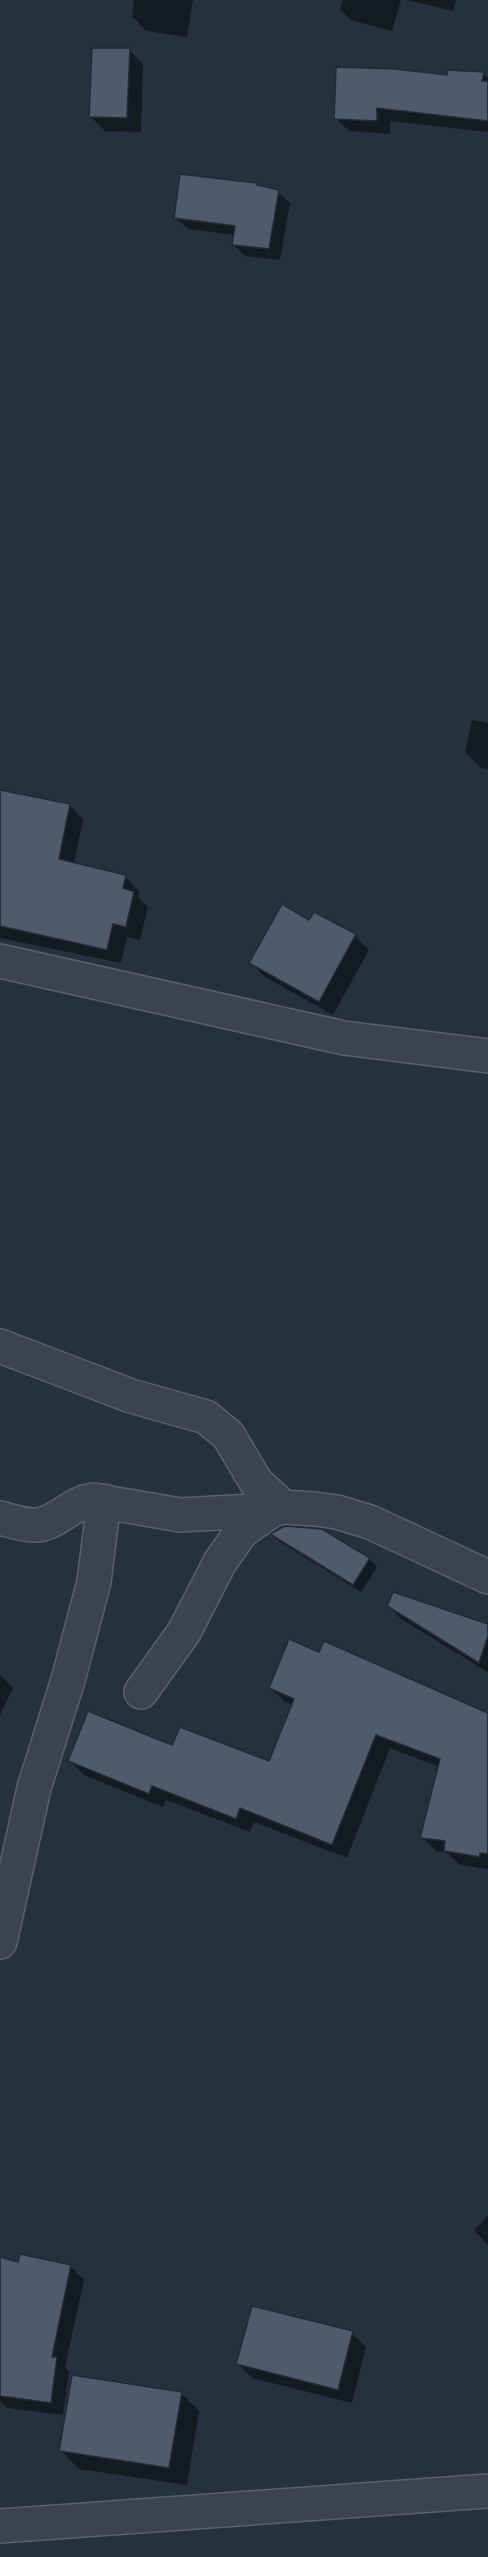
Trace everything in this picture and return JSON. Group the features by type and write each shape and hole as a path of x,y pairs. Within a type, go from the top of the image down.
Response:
{"street":[{"path":"0,961 344,1038 488,1056"},
{"path":"0,1346 131,1396 206,1417 228,1435 256,1482 278,1508"},
{"path":"0,1942 34,1788 68,1680 94,1582 104,1501"},
{"path":"0,1518 37,1525 46,1524 82,1502 104,1501 180,1515 278,1508 337,1512 370,1522 488,1578"},
{"path":"141,1692 184,1632 226,1554 242,1531 278,1508"},
{"path":"0,2526 488,2491"}],"building":[{"path":"92,48 130,48 127,118 89,117"},
{"path":"336,67 395,69 447,75 448,70 484,72 482,81 488,81 488,121 377,108 377,121 334,119"},
{"path":"180,174 257,183 257,185 279,190 269,249 232,245 235,226 174,218"},
{"path":"0,790 70,804 59,859 126,875 123,888 134,892 126,927 113,924 107,950 0,926"},
{"path":"282,904 309,920 314,912 356,934 319,1002 249,963"},
{"path":"285,1526 322,1529 370,1558 353,1585 270,1534"},
{"path":"393,1592 488,1624 488,1636 479,1663 387,1606"},
{"path":"289,1639 319,1652 324,1641 488,1713 488,1854 480,1853 480,1857 444,1851 445,1841 420,1838 440,1759 376,1735 332,1845 240,1808 236,1819 152,1786 149,1794 68,1761 88,1711 172,1745 180,1727 269,1761 294,1699 269,1688"},
{"path":"20,2254 71,2265 52,2357 57,2357 51,2403 0,2396 0,2257 18,2262"},
{"path":"252,2306 353,2331 338,2390 236,2364"},
{"path":"72,2375 182,2392 169,2468 59,2451"}]}
